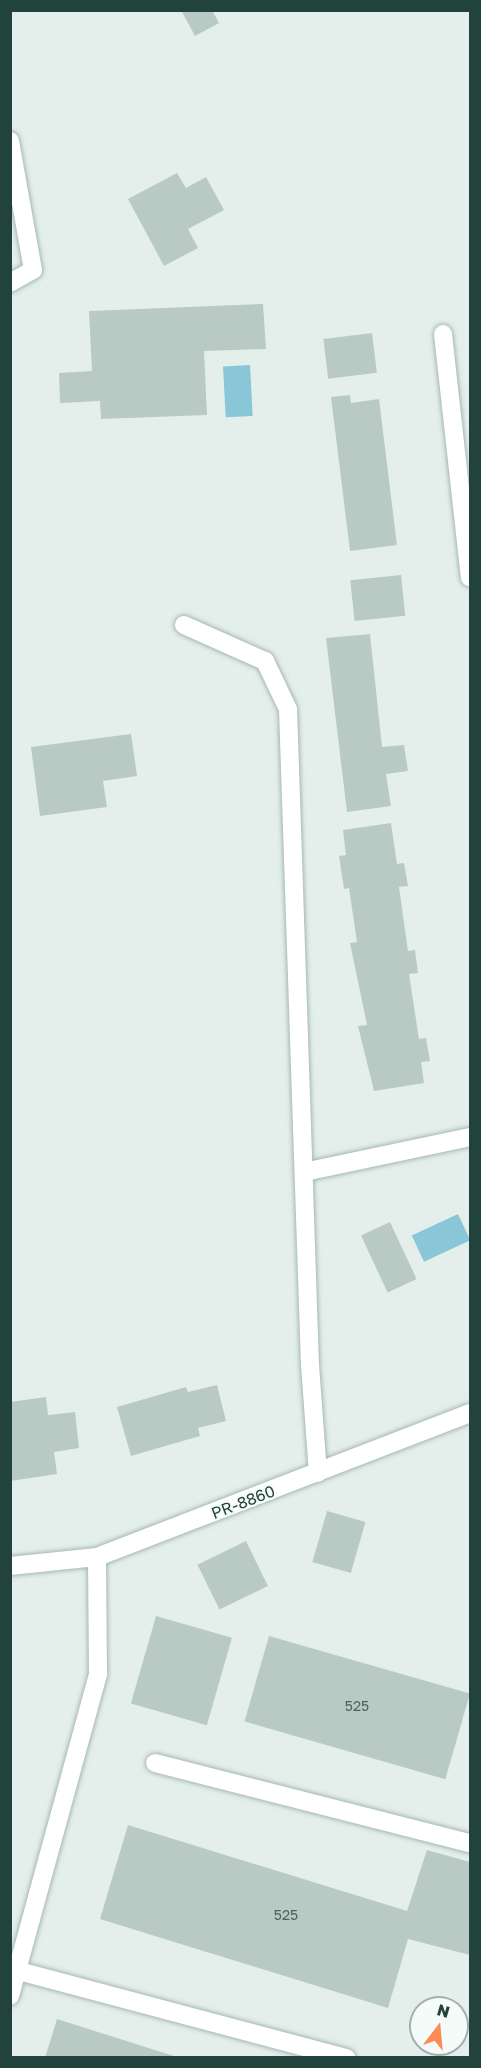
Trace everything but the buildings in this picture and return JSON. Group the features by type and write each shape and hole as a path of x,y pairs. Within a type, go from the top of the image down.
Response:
{"street":[{"path":"10,141 33,270 10,283"},
{"path":"443,334 471,578"},
{"path":"184,625 265,661 288,709 303,1172 318,1473"},
{"path":"303,1172 471,1137"},
{"name":"PR-8860","path":"10,1566 97,1557 471,1413"},
{"path":"10,1996 19,1971 98,1674 97,1557"},
{"path":"156,1763 471,1843"},
{"path":"19,1971 347,2058"}],"water":[{"path":"250,365 253,416 226,417 223,366"},
{"path":"458,1214 470,1240 424,1262 412,1236"}]}
